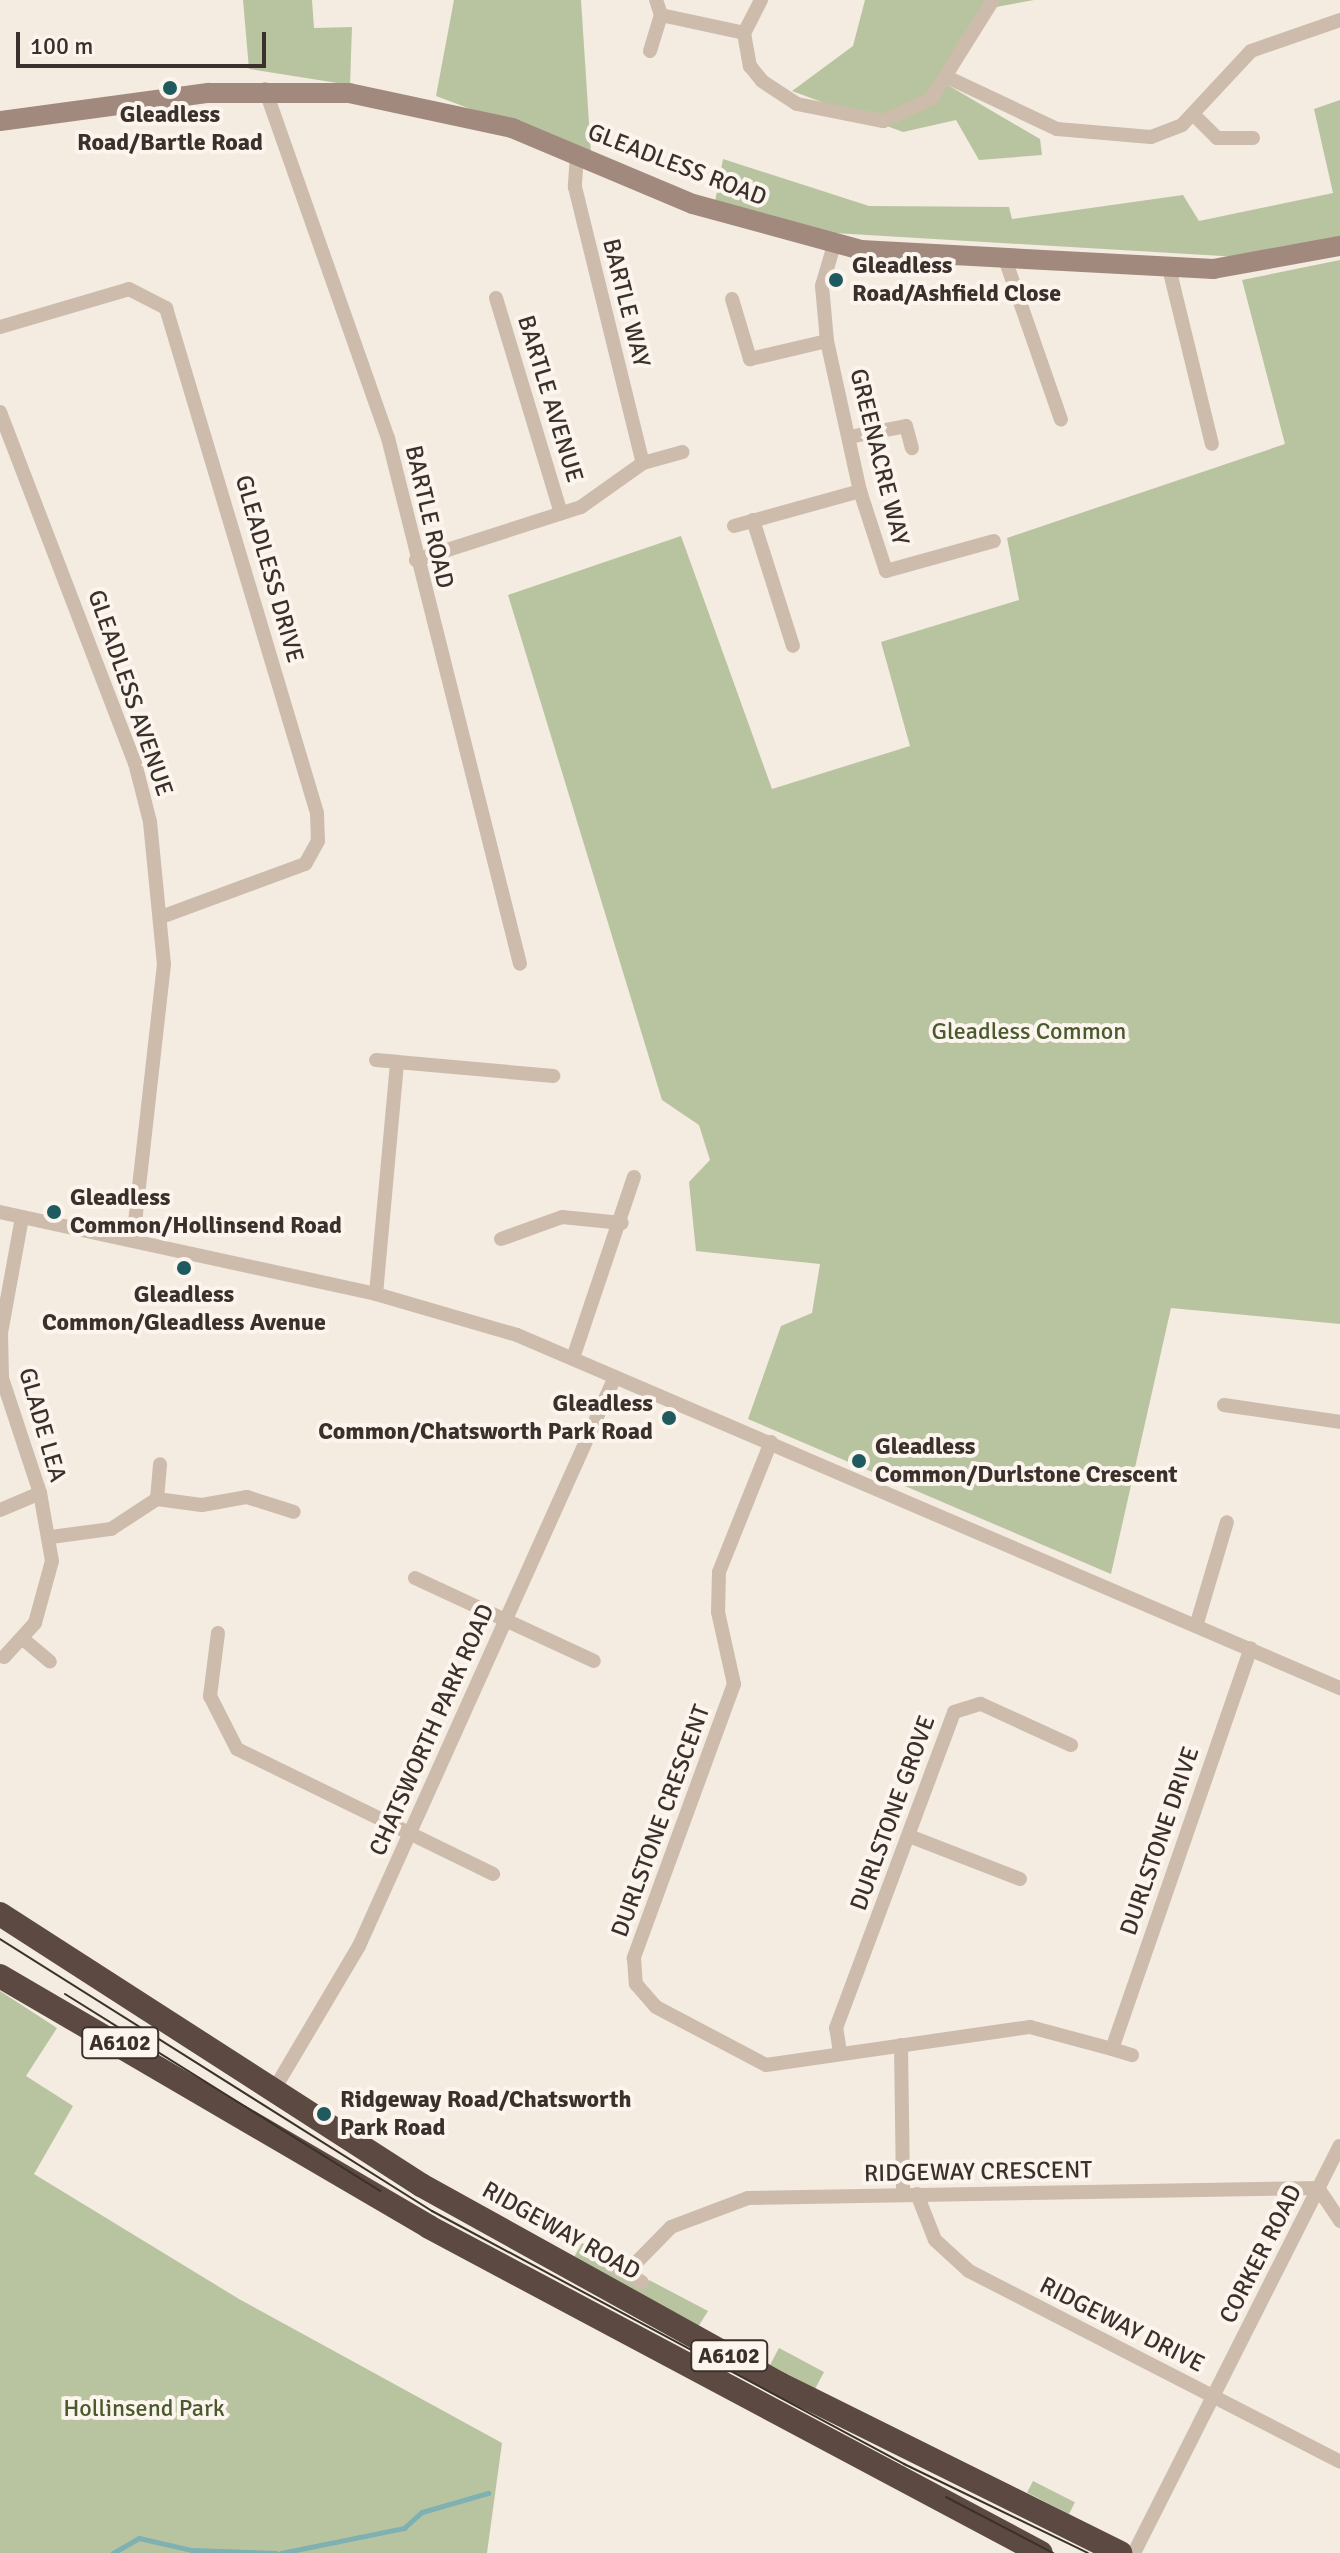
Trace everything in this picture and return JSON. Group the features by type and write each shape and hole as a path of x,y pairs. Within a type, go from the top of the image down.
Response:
{"highway":[{"name":"RIDGEWAY ROAD","path":"0,1914 272,2093 421,2185 780,2384 1120,2553"},
{"name":"A6102","path":"0,1976 429,2227 1041,2553"}],"main road":[{"name":"GLEADLESS ROAD","path":"0,121 265,89 445,110 577,155 693,204 834,245 1169,268 1244,267 1340,246"}],"street":[{"path":"650,51 661,15 656,0"},
{"path":"761,0 744,33 750,66 762,81 797,104 829,113 900,118 949,78 993,0"},
{"path":"661,15 744,33"},
{"path":"949,78 1031,120 1111,138 1169,132 1193,114 1251,51 1340,20"},
{"name":"BARTLE ROAD","path":"265,89 367,369 520,964"},
{"path":"1193,114 1217,138 1253,138"},
{"name":"BARTLE WAY","path":"577,155 575,187 643,463"},
{"name":"GREENACRE WAY","path":"834,245 822,286 827,341 860,491 886,571 994,541"},
{"path":"1005,259 1061,420"},
{"path":"1169,268 1212,444"},
{"name":"GLEADLESS DRIVE","path":"0,327 129,289 166,308 317,813 318,841 305,864 161,917"},
{"name":"BARTLE AVENUE","path":"496,298 561,513"},
{"path":"732,299 750,359 827,341"},
{"name":"GLEADLESS AVENUE","path":"0,412 135,763 161,917 161,1016 133,1240"},
{"path":"849,437 906,426 912,448"},
{"path":"416,560 561,513 602,496 643,463 683,452"},
{"path":"734,526 860,491"},
{"path":"753,520 793,646"},
{"path":"376,1060 553,1076"},
{"path":"376,1294 397,1062"},
{"path":"573,1358 622,1223 634,1177"},
{"path":"0,1212 376,1294 477,1320 1197,1623 1340,1688"},
{"name":"GLADE LEA","path":"4,1657 23,1639 45,1603 51,1537 40,1493 8,1401 0,1350 22,1217"},
{"path":"501,1239 562,1217 622,1223"},
{"name":"CHATSWORTH PARK ROAD","path":"272,2093 359,1946 615,1377"},
{"path":"1224,1405 1340,1422"},
{"name":"DURLSTONE CRESCENT","path":"771,1442 719,1572 718,1612 734,1684 638,1945 636,1984 656,2007 766,2065 901,2045"},
{"path":"157,1499 160,1464"},
{"path":"0,1510 40,1493"},
{"path":"51,1537 111,1529 157,1499 202,1505 247,1497 294,1512"},
{"path":"1197,1623 1227,1522"},
{"path":"415,1578 594,1661"},
{"path":"218,1633 210,1696 231,1743 493,1874"},
{"path":"23,1639 50,1662"},
{"name":"DURLSTONE DRIVE","path":"1112,2049 1251,1648"},
{"name":"DURLSTONE GROVE","path":"840,2052 836,2028 960,1706 981,1704 1071,1745"},
{"path":"909,1836 1020,1879"},
{"path":"901,2045 1030,2027 1132,2055"},
{"name":"RIDGEWAY DRIVE","path":"901,2045 910,2194 935,2240 969,2271 1340,2462"},
{"name":"CORKER ROAD","path":"1134,2553 1340,2146"},
{"path":"1318,2188 1340,2221"},
{"name":"RIDGEWAY CRESCENT","path":"642,2282 620,2270 671,2227 726,2204 910,2194 1318,2188"}],"green space":[{"path":"243,0 312,0 314,28 352,27 350,85 249,69"},
{"path":"454,0 581,0 591,154 436,96"},
{"path":"865,0 1034,0 996,7 946,84 1040,139 1042,155 979,160 956,120 903,132 792,91 853,46"},
{"path":"1340,100 1340,236 1239,257 801,231 715,202 723,159 869,206 1009,207 1012,219 1183,195 1199,221 1333,193 1314,109"},
{"name":"Gleadless Common","path":"1340,260 1340,1324 1171,1308 1111,1574 748,1419 781,1326 812,1313 820,1264 696,1251 689,1182 710,1160 699,1125 662,1100 508,595 681,536 772,789 910,746 881,642 1019,600 1007,538 1285,444 1242,280"},
{"name":"Hollinsend Park","path":"0,1991 57,2028 26,2076 73,2106 34,2174 239,2299 502,2443 487,2553 0,2553"},
{"path":"582,2243 612,2260 607,2270 643,2289 649,2280 708,2311 698,2327 573,2259"},
{"path":"779,2348 824,2372 815,2389 770,2365"},
{"path":"1033,2481 1075,2502 1069,2514 1027,2493"}],"waterway":[{"path":"281,2553 404,2528 422,2512 488,2493"},
{"path":"113,2553 139,2538 191,2550 276,2553"}],"tram line":[{"path":"0,1939 432,2211 904,2464 1088,2553"},
{"path":"65,1994 380,2191"},
{"path":"946,2497 1053,2553"}],"place":[{"name":"Gleadless Road/Bartle Road","path":"170,88"},
{"name":"Gleadless Road/Ashfield Close","path":"836,280"},
{"name":"Gleadless Common/Hollinsend Road","path":"54,1212"},
{"name":"Gleadless Common/Gleadless Avenue","path":"184,1268"},
{"name":"Gleadless Common/Chatsworth Park Road","path":"669,1418"},
{"name":"Gleadless Common/Durlstone Crescent","path":"859,1461"},
{"name":"Ridgeway Road/Chatsworth Park Road","path":"324,2114"}]}
